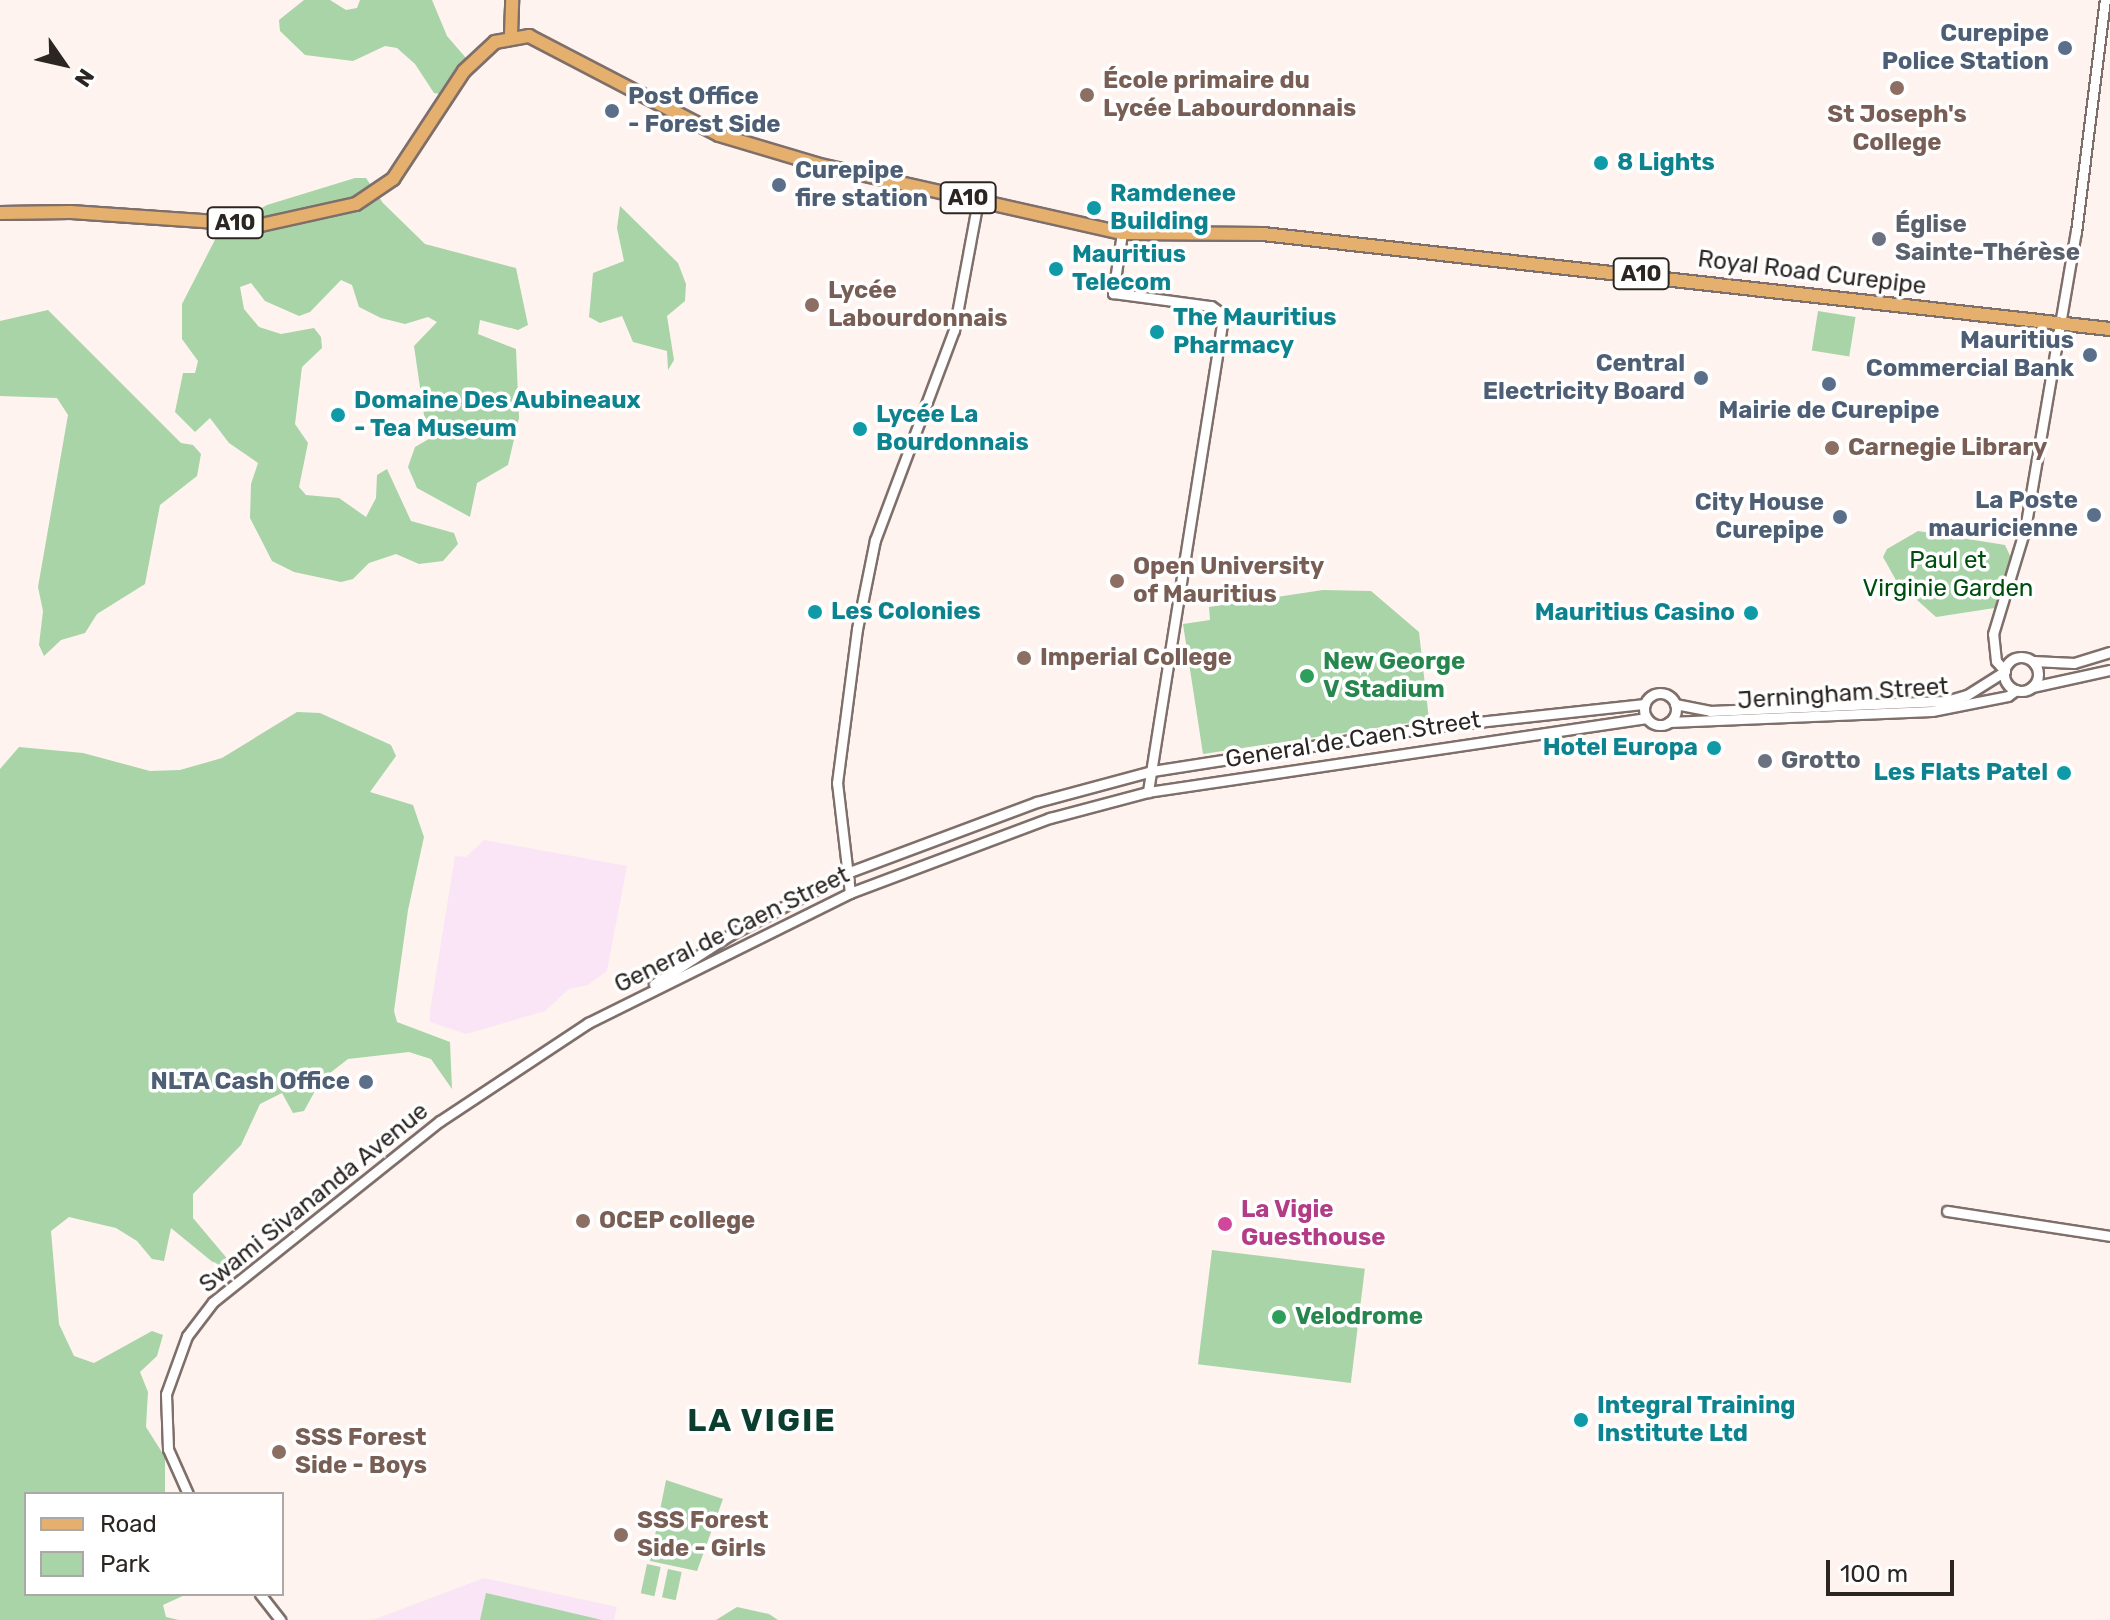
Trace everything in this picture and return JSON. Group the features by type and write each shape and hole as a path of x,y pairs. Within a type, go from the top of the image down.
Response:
{"main road":[{"path":"511,35 512,0"},
{"name":"A10","path":"0,213 71,212 261,225 356,204 393,179 464,71 495,42 511,35 540,40 719,135 978,201 1122,233"},
{"name":"Royal Road Curepipe","path":"1122,233 1221,232 1675,278 2110,329"}],"street":[{"path":"2105,0 2060,324 2025,529 1993,634 1996,661 2016,690 2110,670"},
{"path":"850,893 837,783 871,559 954,330 978,201"},
{"path":"1122,233 1113,293 1211,306 1221,313 1222,324 1148,792"},
{"path":"1994,647 2003,658 2074,663 2110,652"},
{"path":"2005,671 2014,658"},
{"path":"2032,687 2038,674 2033,661"},
{"name":"Jerningham Street","path":"1675,704 1710,711 1935,702 1967,695 2005,671"},
{"name":"Jerningham Street","path":"1669,722 1932,711 2008,696 2016,690"},
{"path":"1661,693 1675,704 1669,722 1655,724 1646,718 1645,704 1661,693"},
{"name":"General de Caen Street","path":"614,1010 730,935 847,873 1037,802 1152,771 1441,726 1645,704"},
{"name":"General de Caen Street","path":"614,1010 850,893 1050,818 1148,792 1646,718"},
{"name":"Swami Sivananda Avenue","path":"187,1492 168,1449 166,1394 187,1336 213,1302 440,1121 614,1010"},
{"path":"1947,1211 2110,1236"},
{"path":"262,1596 280,1620"}],"shaded area":[{"path":"484,840 627,866 607,971 588,985 569,989 545,1011 466,1034 430,1022 430,1011 455,856 466,857"},
{"path":"484,1578 617,1607 614,1620 373,1620"}],"green space":[{"path":"304,0 330,0 346,10 357,8 360,0 432,0 447,36 466,58 446,95 434,93 415,64 397,48 385,46 353,61 305,55 280,31 279,20"},
{"path":"355,178 366,178 383,203 425,244 516,268 528,325 518,330 480,320 478,334 516,349 519,418 508,465 477,483 470,517 417,488 408,467 415,447 434,436 424,415 414,346 437,322 428,317 405,324 381,318 359,307 352,285 341,280 310,312 299,316 265,301 251,283 240,287 244,309 259,327 281,334 314,328 321,337 322,348 302,367 295,424 308,443 299,487 306,495 339,498 366,517 376,498 377,475 387,469 411,521 454,533 458,544 443,561 419,564 396,554 369,563 353,579 341,582 294,572 272,561 250,518 251,484 258,463 229,443 210,418 195,432 175,412 183,373 195,373 198,361 182,339 182,304 219,232 267,205"},
{"path":"620,206 678,263 686,284 685,301 667,316 674,360 668,370 667,351 633,342 622,316 600,323 589,317 593,273 624,261 617,228"},
{"path":"48,310 181,443 193,445 201,454 197,476 160,505 145,584 97,614 85,633 61,640 44,656 39,645 43,611 38,587 68,415 57,398 0,396 0,321"},
{"path":"1818,311 1856,317 1849,356 1812,351"},
{"name":"Paul et Virginie Garden","path":"1918,531 2005,545 2012,560 2001,607 1936,617 1897,582 1883,557 1887,549"},
{"name":"New George V Stadium","path":"1323,590 1371,591 1419,632 1429,720 1203,754 1183,624 1210,620 1209,607"},
{"path":"297,712 320,713 391,745 396,756 370,792 413,805 424,837 408,910 394,1011 397,1022 450,1042 452,1089 431,1059 409,1052 348,1059 321,1080 304,1111 293,1113 282,1093 260,1104 241,1145 193,1194 193,1218 230,1262 226,1273 171,1228 164,1261 152,1259 137,1241 116,1228 69,1217 51,1231 59,1324 74,1356 94,1363 152,1331 163,1335 157,1356 140,1372 148,1392 146,1427 165,1457 165,1492 24,1492 24,1596 183,1596 163,1605 166,1617 179,1620 0,1620 0,769 19,747 83,753 150,771 180,770 222,758"},
{"name":"Velodrome","path":"1212,1250 1365,1269 1351,1383 1198,1364"},
{"path":"666,1480 723,1499 697,1571 650,1561"},
{"path":"647,1564 661,1567 654,1596 641,1593"},
{"path":"668,1569 682,1572 676,1600 662,1597"},
{"path":"486,1593 602,1620 480,1620"},
{"path":"737,1607 769,1614 778,1620 716,1620"}],"place":[{"name":"Curepipe Police Station","path":"2065,48"},
{"name":"St Joseph's College","path":"1897,88"},
{"name":"École primaire du Lycée Labourdonnais","path":"1087,95"},
{"name":"Post Office - Forest Side","path":"612,111"},
{"name":"8 Lights","path":"1601,163"},
{"name":"Curepipe fire station","path":"779,185"},
{"name":"Ramdenee Building","path":"1094,208"},
{"name":"Église Sainte-Thérèse","path":"1879,239"},
{"name":"Mauritius Telecom","path":"1056,269"},
{"name":"Lycée Labourdonnais","path":"812,305"},
{"name":"The Mauritius Pharmacy","path":"1157,332"},
{"name":"Mauritius Commercial Bank","path":"2090,355"},
{"name":"Central Electricity Board","path":"1701,378"},
{"name":"Mairie de Curepipe","path":"1829,384"},
{"name":"Domaine Des Aubineaux - Tea Museum","path":"338,415"},
{"name":"Lycée La Bourdonnais","path":"860,429"},
{"name":"Carnegie Library","path":"1832,448"},
{"name":"La Poste mauricienne","path":"2094,515"},
{"name":"City House Curepipe","path":"1840,517"},
{"name":"Open University of Mauritius","path":"1117,581"},
{"name":"Les Colonies","path":"815,612"},
{"name":"Mauritius Casino","path":"1751,613"},
{"name":"Imperial College","path":"1024,658"},
{"name":"New George V Stadium","path":"1307,676"},
{"name":"Hotel Europa","path":"1714,748"},
{"name":"Grotto","path":"1765,761"},
{"name":"Les Flats Patel","path":"2064,773"},
{"name":"NLTA Cash Office","path":"366,1082"},
{"name":"OCEP college","path":"583,1221"},
{"name":"La Vigie Guesthouse","path":"1225,1224"},
{"name":"Velodrome","path":"1279,1317"},
{"name":"Integral Training Institute Ltd","path":"1581,1420"},
{"name":"SSS Forest Side - Boys","path":"279,1452"},
{"name":"SSS Forest Side - Girls","path":"621,1535"}],"district":[{"name":"LA VIGIE","path":"762,1420"}]}
